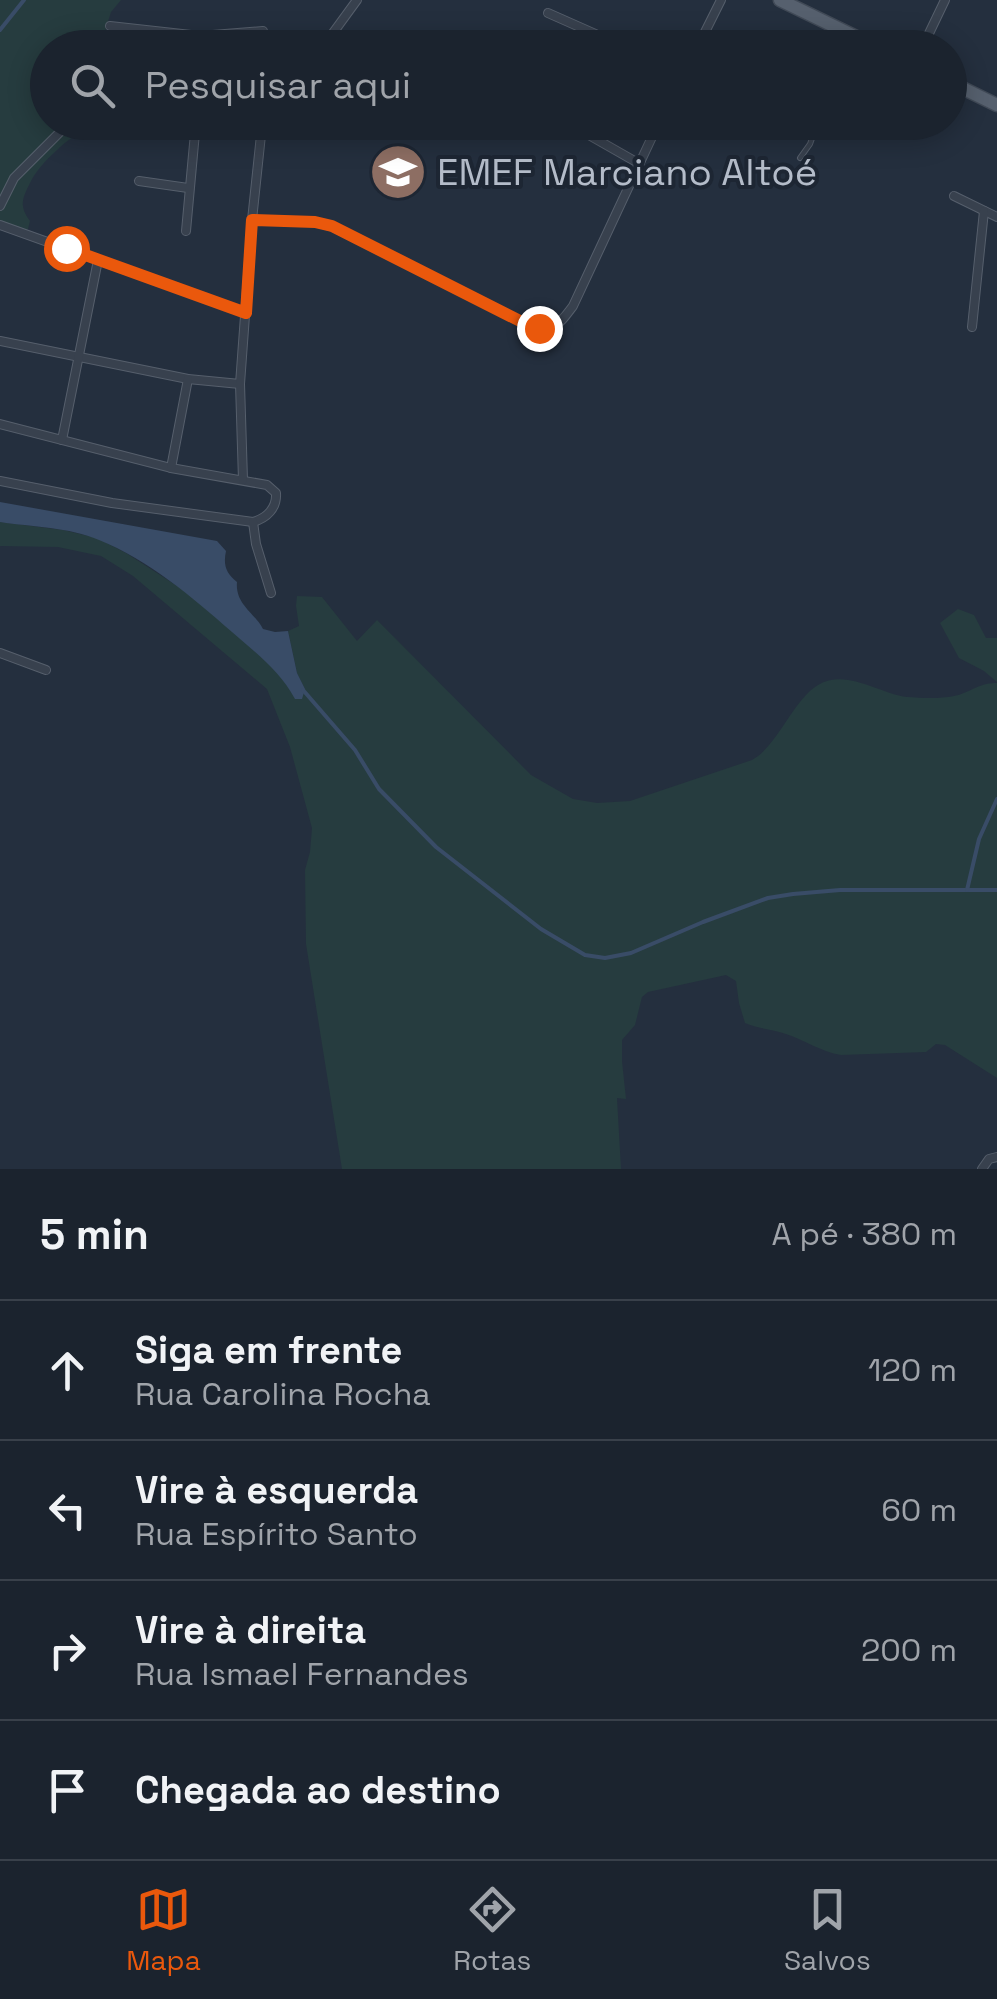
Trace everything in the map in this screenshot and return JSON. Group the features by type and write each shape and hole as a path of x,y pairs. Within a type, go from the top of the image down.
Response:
{"main road":[{"path":"780,0 834,30"},
{"path":"967,90 997,105"}],"street":[{"path":"335,30 357,0"},
{"path":"706,30 721,0"},
{"path":"931,30 945,0"},
{"path":"548,13 586,30"},
{"path":"110,26 146,30"},
{"path":"0,206 14,178 52,140"},
{"path":"186,231 194,140"},
{"path":"243,480 240,384 261,140"},
{"path":"598,140 638,163"},
{"path":"252,220 332,226 528,325 551,328 559,325 573,306 650,140"},
{"path":"140,181 188,188"},
{"path":"954,196 997,218"},
{"path":"972,328 984,211"},
{"path":"0,225 246,313"},
{"path":"62,440 98,260"},
{"path":"0,342 188,379 240,384"},
{"path":"171,468 188,379"},
{"path":"0,424 171,468 267,485 276,493 273,508 253,522 112,503 0,481"},
{"path":"253,522 271,593"},
{"path":"0,653 46,670"},
{"path":"982,1169 989,1159 997,1157"}],"lane":[{"path":"800,158 811,140"}],"green space":[{"path":"0,0 121,0 111,12 105,30 30,30 30,140 69,140 32,179 23,207 30,221 28,229 0,226"},
{"path":"0,522 97,538 126,553 188,593 277,670 296,699 305,689 297,673 288,631 299,626 297,596 322,597 357,641 377,620 531,775 573,799 597,803 630,801 752,760 769,745 809,692 829,681 852,681 896,695 924,698 954,696 997,683 997,1078 945,1045 936,1044 926,1052 841,1055 781,1032 750,1025 745,1023 736,981 726,975 648,992 642,997 635,1025 622,1040 626,1099 617,1098 621,1169 342,1169 306,944 305,870 312,828 290,747 267,689 133,576 101,556 58,547 0,546"},
{"path":"958,609 974,615 986,638 997,638 997,682 959,658 940,623"}],"water":[{"path":"0,502 217,541 226,551 226,568 237,582 239,596 263,629 288,631 297,673 305,689 302,699 295,699 275,671 250,647 153,569 87,536 0,522"}],"waterway":[{"path":"0,30 24,0"},
{"path":"303,690 355,750 379,789 436,847 541,929 585,955 605,958 631,953 768,898 793,894 840,890 997,890"},
{"path":"967,890 979,839 997,799"}],"place":[{"name":"EMEF Marciano Altoé","path":"398,172"}],"route":[{"path":"66,248 246,313 252,220 315,222 332,226 539,328"}]}
